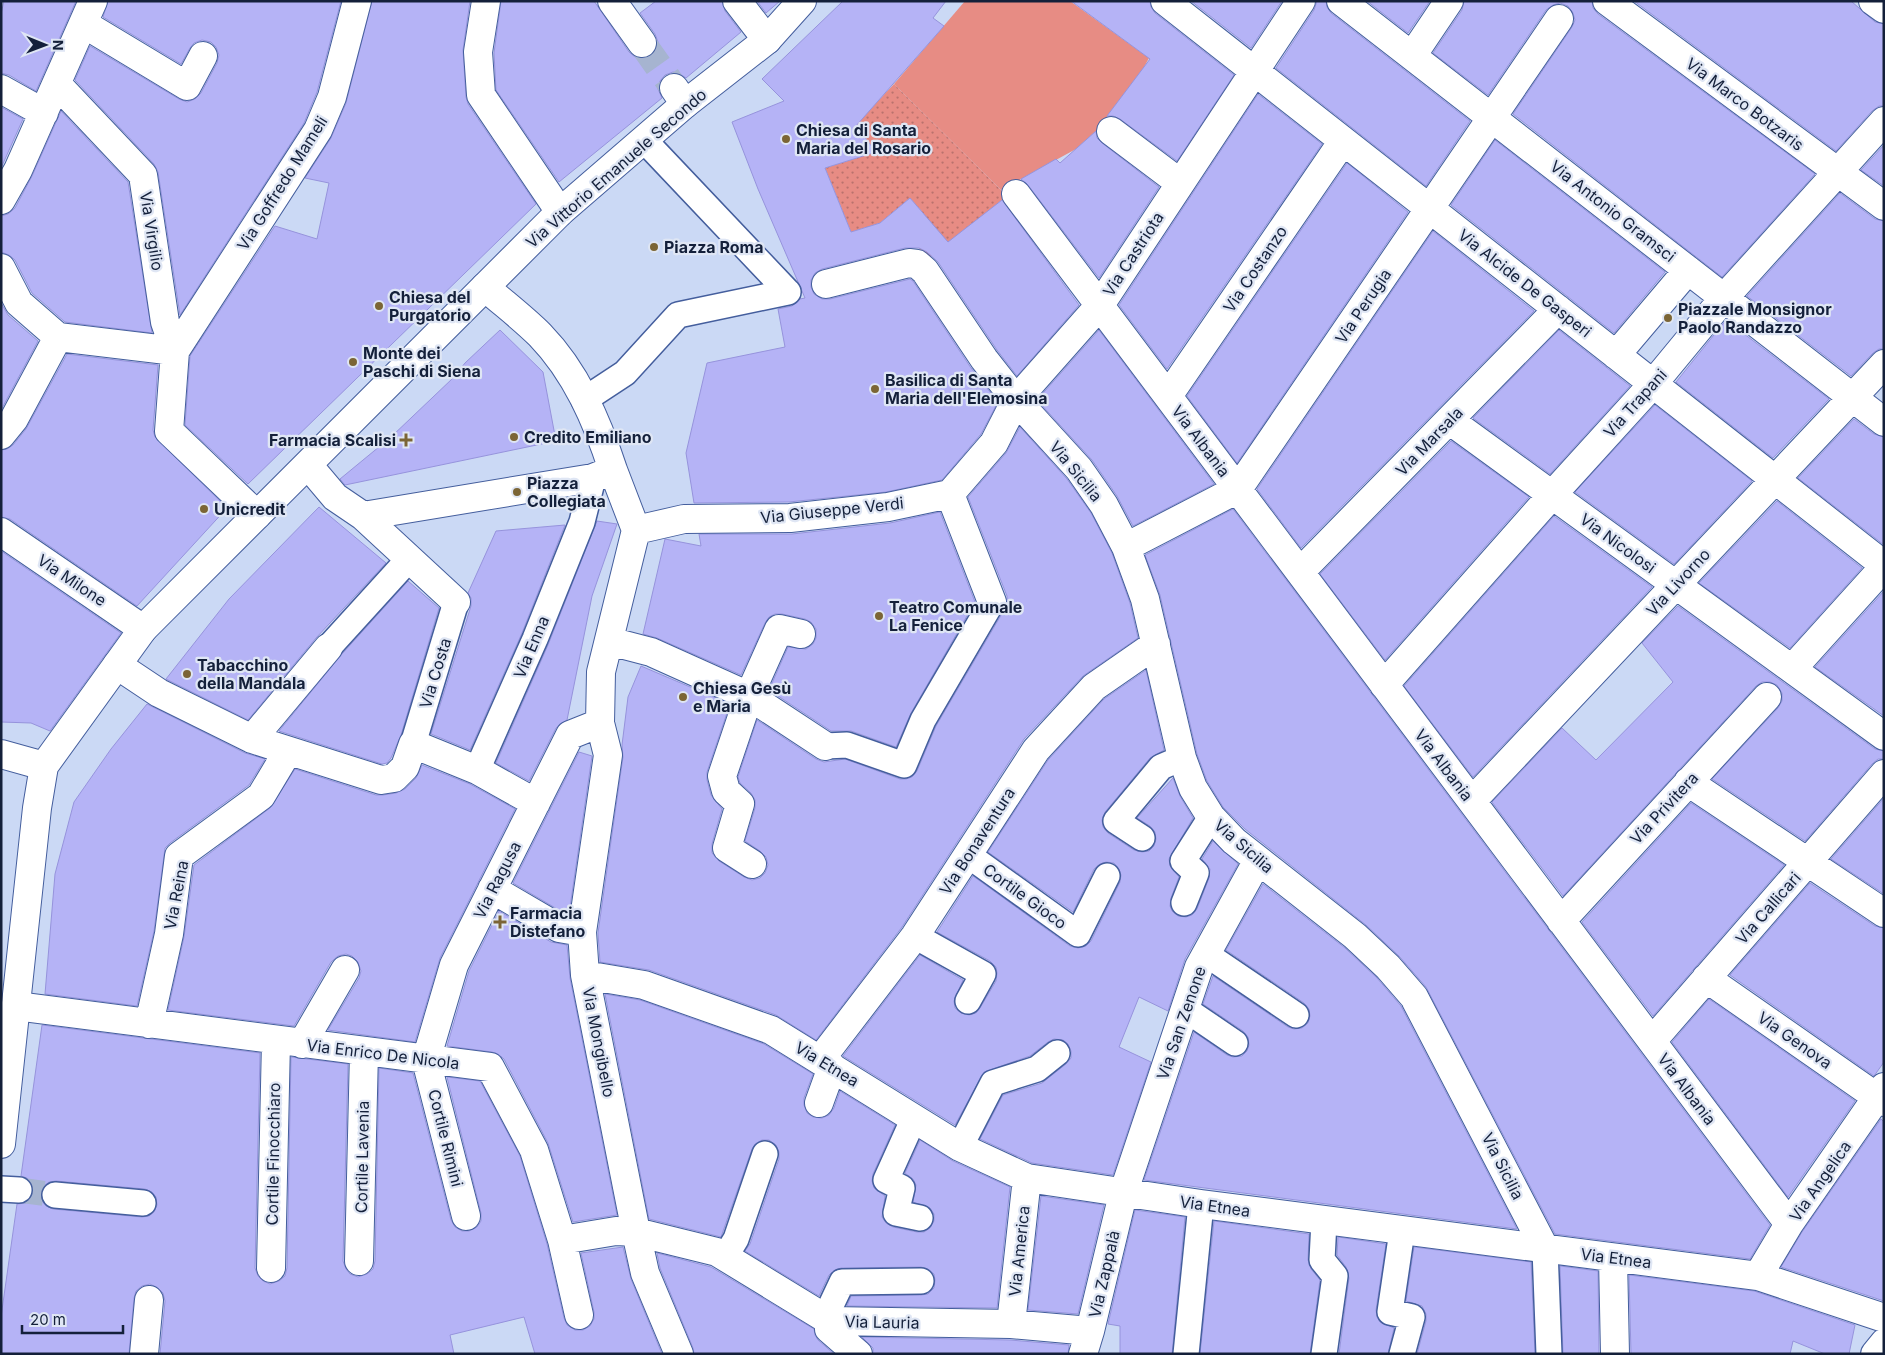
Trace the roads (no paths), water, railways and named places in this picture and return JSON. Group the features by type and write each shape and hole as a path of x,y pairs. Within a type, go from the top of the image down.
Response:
{"street":[{"name":"Via Goffredo Mameli","path":"175,351 318,130 332,97 357,1"},
{"path":"486,1 478,52 481,95 560,212"},
{"path":"612,1 642,43"},
{"path":"737,1 766,40"},
{"name":"Via Vittorio Emanuele Secondo","path":"1,1144 37,808 44,766 143,629 560,212 644,140 680,96 766,40 802,1"},
{"name":"Via Alcide De Gasperi","path":"1165,1 1884,566"},
{"name":"Via Castriota","path":"950,494 994,443 1016,400 1100,305 1300,1"},
{"name":"Via Antonio Gramsci","path":"1340,1 1884,422"},
{"path":"1412,56 1450,1"},
{"name":"Via Marco Botzaris","path":"1607,1 1884,206"},
{"path":"1873,1 1884,8"},
{"path":"1,200 18,170 88,12 187,86 204,56"},
{"name":"Via Perugia","path":"1126,547 1238,489 1559,19"},
{"name":"Via Virgilio","path":"56,84 143,175 165,322 175,351"},
{"path":"1,89 44,113"},
{"name":"Via Trapani","path":"1384,685 1652,385 1723,299 1884,121"},
{"path":"1111,132 1180,183"},
{"path":"584,400 625,373 678,315 788,292 644,140"},
{"name":"Via Costanzo","path":"1168,396 1343,141"},
{"name":"Via Albania","path":"1016,194 1789,1224"},
{"name":"Via Sicilia","path":"826,284 909,264 917,264 925,271 984,358 1016,400 1079,470 1104,505 1126,547 1145,599 1182,758 1193,788 1211,817 1234,841 1355,936 1388,967 1414,997 1545,1249"},
{"path":"1,268 19,303 58,337 175,351 169,430 257,515"},
{"path":"1616,355 1688,270"},
{"path":"485,287 541,336 572,376 602,434 603,474 636,530"},
{"name":"Via Marsala","path":"1300,572 1558,309"},
{"path":"1,435 14,419 58,337"},
{"name":"Via Livorno","path":"1472,801 1884,364"},
{"name":"Via Nicolosi","path":"1449,420 1884,736"},
{"path":"308,465 335,496 362,516 403,566 456,602"},
{"path":"362,516 603,474"},
{"name":"Via Enna","path":"477,770 535,639 603,474"},
{"path":"609,641 651,652 750,696 825,746 847,744 904,765 923,720 992,602 950,494"},
{"name":"Via Giuseppe Verdi","path":"636,530 684,519 790,518 888,508 950,494"},
{"name":"Via Mongibello","path":"636,530 601,672 600,723 608,755 582,932 585,975 636,1232 646,1273 679,1354"},
{"name":"Via Milone","path":"1,532 143,629"},
{"path":"252,740 328,648 403,566"},
{"path":"1792,670 1884,566"},
{"name":"Via Costa","path":"413,744 456,602"},
{"path":"752,864 727,848 740,804 726,791 722,776 750,696 779,629 801,634"},
{"name":"Via Bonaventura","path":"819,1103 826,1063 915,936 1036,750 1094,687 1156,644"},
{"path":"117,665 159,693 252,740 381,780 394,778 404,767 413,744 477,770 536,803"},
{"name":"Via Privitera","path":"1561,920 1767,697"},
{"name":"Via Ragusa","path":"426,1060 454,965 570,735 600,723"},
{"name":"Via Reina","path":"148,1024 169,934 179,856 261,796 288,751"},
{"path":"1,754 44,766"},
{"path":"1142,838 1116,821 1161,767 1182,758"},
{"name":"Via Callicari","path":"1652,1041 1884,774"},
{"path":"1688,782 1884,913"},
{"path":"1184,903 1196,873 1183,861 1211,817"},
{"name":"Cortile Gioco","path":"968,855 1078,934 1107,876"},
{"name":"Via San Zenone","path":"1123,1194 1199,967 1258,860"},
{"path":"492,889 559,928 582,932"},
{"path":"915,936 983,974 968,1001"},
{"path":"1206,954 1296,1015"},
{"path":"289,1042 345,970"},
{"name":"Via Etnea","path":"585,975 644,985 771,1030 960,1147 1027,1178 1123,1194 1324,1221 1758,1276 1884,1318"},
{"name":"Via Genova","path":"1706,978 1881,1095"},
{"name":"Via Enrico De Nicola","path":"16,1006 490,1067 534,1150 562,1240"},
{"path":"1185,1009 1235,1043"},
{"name":"Cortile Finocchiaro","path":"271,1268 289,1042"},
{"name":"Cortile Lavenia","path":"359,1261 364,1052"},
{"path":"960,1147 992,1083 1038,1069 1057,1053"},
{"name":"Cortile Rimini","path":"426,1060 466,1216"},
{"name":"Via Angelica","path":"1758,1276 1789,1224 1881,1095"},
{"path":"914,1118 886,1180 902,1188 896,1213 920,1218"},
{"path":"725,1257 736,1239 765,1154"},
{"name":"Via America","path":"1011,1324 1027,1178"},
{"name":"Via Zappalà","path":"1086,1342 1123,1194"},
{"path":"55,1195 143,1203"},
{"path":"1186,1354 1200,1204"},
{"path":"1324,1221 1322,1260 1334,1276 1324,1354"},
{"path":"579,1315 562,1240 616,1231 636,1232"},
{"path":"1402,1231 1390,1312 1412,1316 1402,1354"},
{"name":"Via Lauria","path":"636,1232 717,1252 827,1319 1011,1324 1086,1342"},
{"path":"1545,1249 1549,1354"},
{"path":"1613,1258 1615,1354"},
{"path":"858,1354 829,1329 827,1319 842,1282 921,1281"},
{"path":"144,1354 149,1300"},
{"path":"1875,1354 1884,1343"}],"tunnel":[{"path":"642,43 674,88"},
{"path":"19,1190 55,1195"}],"place":[{"name":"Chiesa di Santa Maria del Rosario","path":"786,139"},
{"name":"Piazza Roma","path":"654,247"},
{"name":"Chiesa del Purgatorio","path":"379,306"},
{"name":"Piazzale Monsignor Paolo Randazzo","path":"1668,318"},
{"name":"Monte dei Paschi di Siena","path":"353,362"},
{"name":"Basilica di Santa Maria dell'Elemosina","path":"875,389"},
{"name":"Credito Emiliano","path":"514,437"},
{"name":"Farmacia Scalisi","path":"406,440"},
{"name":"Piazza Collegiata","path":"517,492"},
{"name":"Unicredit","path":"204,509"},
{"name":"Teatro Comunale La Fenice","path":"879,616"},
{"name":"Tabacchino della Mandala","path":"187,674"},
{"name":"Chiesa Gesù e Maria","path":"683,697"},
{"name":"Farmacia Distefano","path":"500,922"}]}
